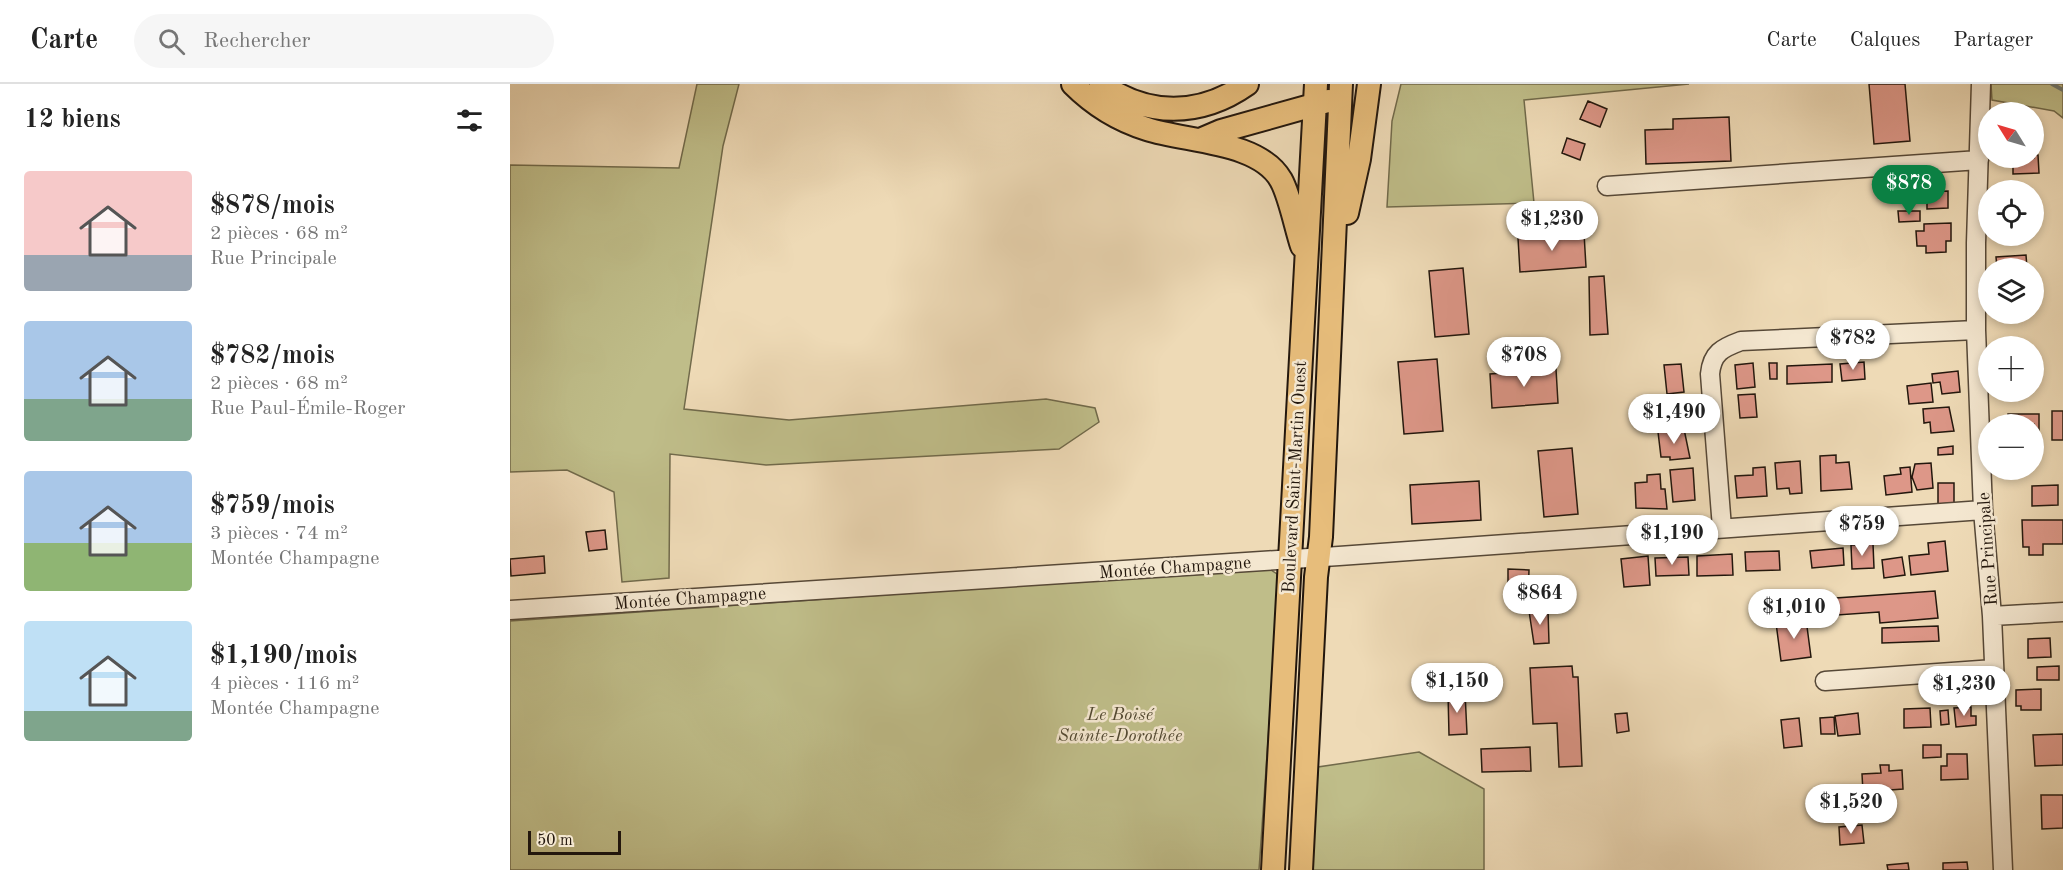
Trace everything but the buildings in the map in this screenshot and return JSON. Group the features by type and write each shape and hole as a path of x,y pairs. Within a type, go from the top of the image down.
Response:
{"main road":[{"path":"1073,84 1096,104 1124,121 1159,133 1200,140 1254,156 1272,168 1284,187 1306,259"},
{"path":"1101,84 1144,106 1178,110 1209,104 1247,84"},
{"path":"1334,273 1359,159 1369,84"},
{"path":"1200,140 1316,94 1341,90"},
{"name":"Boulevard Saint-Martin Ouest","path":"1301,870 1334,273 1341,90"},
{"name":"Boulevard Saint-Martin Ouest","path":"1273,870 1316,94"}],"street":[{"name":"Rue Principale","path":"1981,84 1981,102"},
{"path":"1607,186 1978,160"},
{"name":"Rue Principale","path":"1979,168 1976,330 1983,510 1992,616 2003,870"},
{"path":"1722,528 1710,374 1712,360 1722,348 1741,341 1976,330"},
{"name":"Montée Champagne","path":"510,610 1289,559 1983,510"},
{"path":"1992,616 2063,612"},
{"path":"1825,681 1994,669"}],"green space":[{"path":"697,84 739,84 723,146 684,409 789,420 1046,399 1095,408 1099,422 1059,449 766,465 670,454 669,578 622,582 614,492 567,470 510,472 510,165 679,168"},
{"path":"1401,84 1689,84 1524,100 1534,203 1387,207 1392,121"},
{"path":"1991,84 2063,84 2063,118 2054,111 2044,109 2044,102 1992,100"},
{"name":"Le Boisé Sainte-Dorothée","path":"1268,568 1277,574 1279,583 1259,870 510,870 510,621"},
{"path":"1419,752 1484,789 1484,870 1312,870 1318,767"}],"waterway":[{"path":"2052,84 2063,90"}]}
